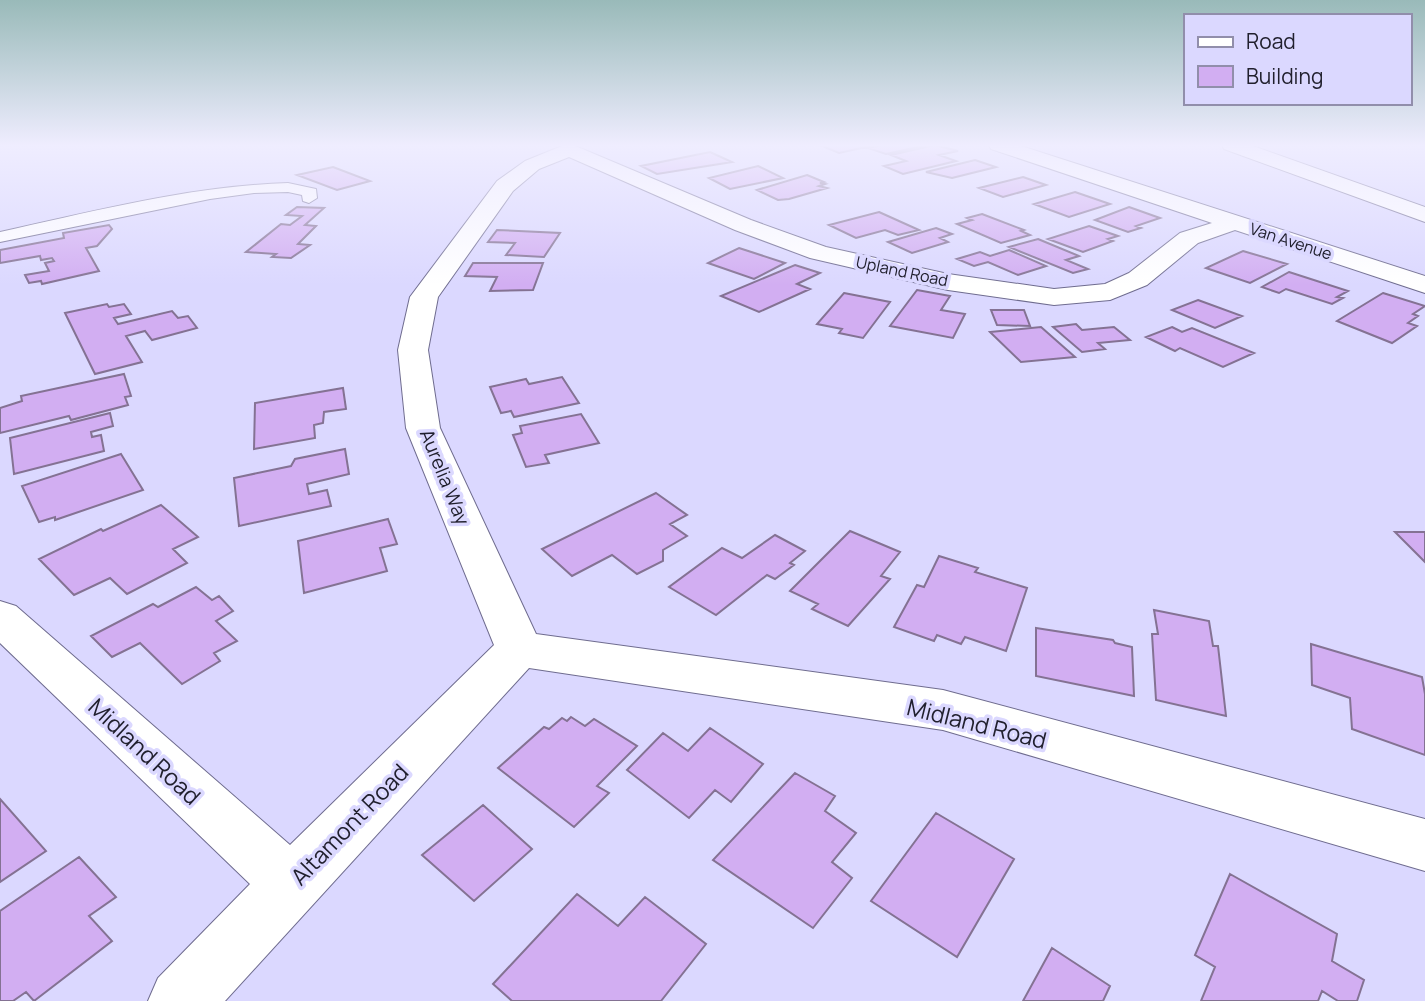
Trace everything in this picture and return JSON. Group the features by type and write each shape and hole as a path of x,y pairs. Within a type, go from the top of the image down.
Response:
{"street":[{"name":"Aurelia Way","path":"501,192 424,297 413,350 423,428 519,649"},
{"name":"Upland Road","path":"666,192 743,225 819,253 948,282 1054,297 1110,292 1138,279 1189,238 1234,223"},
{"name":"Van Avenue","path":"1139,192 1425,285"},
{"path":"1360,192 1425,215"},
{"name":"Midland Road","path":"0,617 290,884"},
{"name":"Midland Road","path":"519,649 943,710 1425,845"},
{"name":"Altamont Road","path":"181,1001 290,884 519,649"}],"lane":[{"path":"0,237 222,192"},
{"path":"309,198 310,192"}],"building":[{"path":"761,192 814,192 789,199 778,200"},
{"path":"989,192 1022,192 1003,197"},
{"path":"1075,192 1110,204 1069,217 1034,204"},
{"path":"297,207 324,208 305,225 316,226 298,244 310,245 291,258 246,252 281,224 290,225 302,216 286,215"},
{"path":"1129,207 1160,218 1136,226 1141,228 1128,232 1095,220"},
{"path":"879,212 919,230 898,235 885,230 856,238 829,225"},
{"path":"982,214 1024,230 1021,231 1030,235 1001,243 957,224"},
{"path":"109,225 112,229 97,246 86,248 99,271 42,284 41,281 29,283 25,275 49,271 45,263 54,261 52,258 41,260 40,256 0,263 0,250 64,238 63,233"},
{"path":"1089,226 1118,236 1108,239 1113,241 1083,252 1048,239"},
{"path":"936,228 952,234 940,238 948,242 912,253 888,242"},
{"path":"497,230 560,233 544,257 506,255 515,243 488,242"},
{"path":"1038,239 1079,256 1066,260 1088,269 1073,273 1009,247"},
{"path":"739,248 785,263 754,279 708,263"},
{"path":"1009,250 1046,266 1018,275 988,262 974,266 957,259 980,252 990,256"},
{"path":"1243,251 1287,264 1250,283 1206,268"},
{"path":"473,263 543,263 533,290 490,291 497,277 465,276"},
{"path":"795,265 820,273 797,284 810,289 759,312 721,296"},
{"path":"1289,272 1348,291 1337,297 1343,298 1332,304 1286,289 1279,293 1262,287"},
{"path":"917,290 950,296 941,310 965,314 953,338 890,326"},
{"path":"844,293 890,302 863,338 839,333 842,329 817,324"},
{"path":"1383,293 1425,306 1413,314 1418,316 1408,323 1417,326 1392,343 1337,321"},
{"path":"1198,300 1242,316 1215,328 1172,310"},
{"path":"107,304 109,307 124,304 131,314 114,318 118,324 172,311 178,318 188,316 197,328 152,340 145,331 126,336 142,362 95,374 65,313"},
{"path":"991,310 1024,310 1030,326 997,325"},
{"path":"1076,324 1082,330 1114,327 1130,340 1098,343 1105,349 1082,352 1053,327"},
{"path":"1041,327 1075,357 1021,362 990,332"},
{"path":"1172,327 1182,332 1192,328 1254,353 1223,367 1180,348 1175,351 1146,337"},
{"path":"124,374 131,396 125,397 128,405 71,420 69,416 0,433 0,408 22,401 21,396"},
{"path":"562,377 579,403 514,417 511,411 501,413 490,387 526,379 529,384"},
{"path":"343,388 346,409 324,412 323,423 314,425 315,438 254,449 255,403"},
{"path":"110,413 113,426 91,432 92,437 101,435 104,451 14,474 10,438"},
{"path":"581,414 599,443 545,455 549,463 526,467 513,435 522,433 520,426"},
{"path":"345,449 349,474 307,484 309,494 327,490 331,506 239,526 234,478 291,466 295,459"},
{"path":"121,454 143,490 55,520 55,517 39,522 22,486"},
{"path":"656,493 687,515 670,524 687,536 663,550 663,561 637,574 612,555 572,576 542,549"},
{"path":"161,505 198,537 173,549 187,563 127,594 110,578 74,595 39,559 101,529 103,531"},
{"path":"388,519 397,544 380,548 387,571 304,593 298,541"},
{"path":"850,531 900,552 881,576 890,579 848,626 812,609 818,604 790,591"},
{"path":"1395,532 1425,532 1425,562"},
{"path":"775,535 805,551 790,563 794,565 775,579 767,575 716,615 669,587 722,548 742,558"},
{"path":"939,556 978,568 975,572 1027,588 1006,651 965,637 961,644 937,635 934,641 894,627 917,585 924,587"},
{"path":"196,587 212,600 219,596 233,611 216,621 237,641 214,653 220,661 182,684 140,643 112,657 91,636 153,604 158,607"},
{"path":"1154,610 1209,621 1213,646 1218,646 1226,716 1156,700 1152,634 1158,634"},
{"path":"1036,628 1113,640 1115,643 1132,647 1134,696 1036,676"},
{"path":"1311,644 1422,677 1425,694 1425,755 1352,729 1350,698 1312,685"},
{"path":"571,717 585,726 594,719 637,746 597,786 609,793 574,827 498,768 544,727 549,729 562,718 567,721"},
{"path":"710,728 763,764 731,802 715,790 689,818 627,770 663,733 688,751"},
{"path":"795,773 835,796 825,811 856,833 832,862 852,878 813,928 713,860"},
{"path":"0,799 46,851 0,882"},
{"path":"483,805 532,849 474,901 422,855"},
{"path":"936,813 1014,859 957,957 871,901"},
{"path":"79,857 116,897 89,916 112,941 34,1001 26,992 13,1001 0,1001 0,911"},
{"path":"1230,874 1337,934 1332,961 1364,980 1357,1001 1338,1001 1322,991 1318,1001 1201,1001 1215,967 1195,955"},
{"path":"577,894 618,926 645,897 706,944 661,1001 512,1001 493,984"},
{"path":"1052,948 1110,986 1103,1001 1023,1001"}]}
